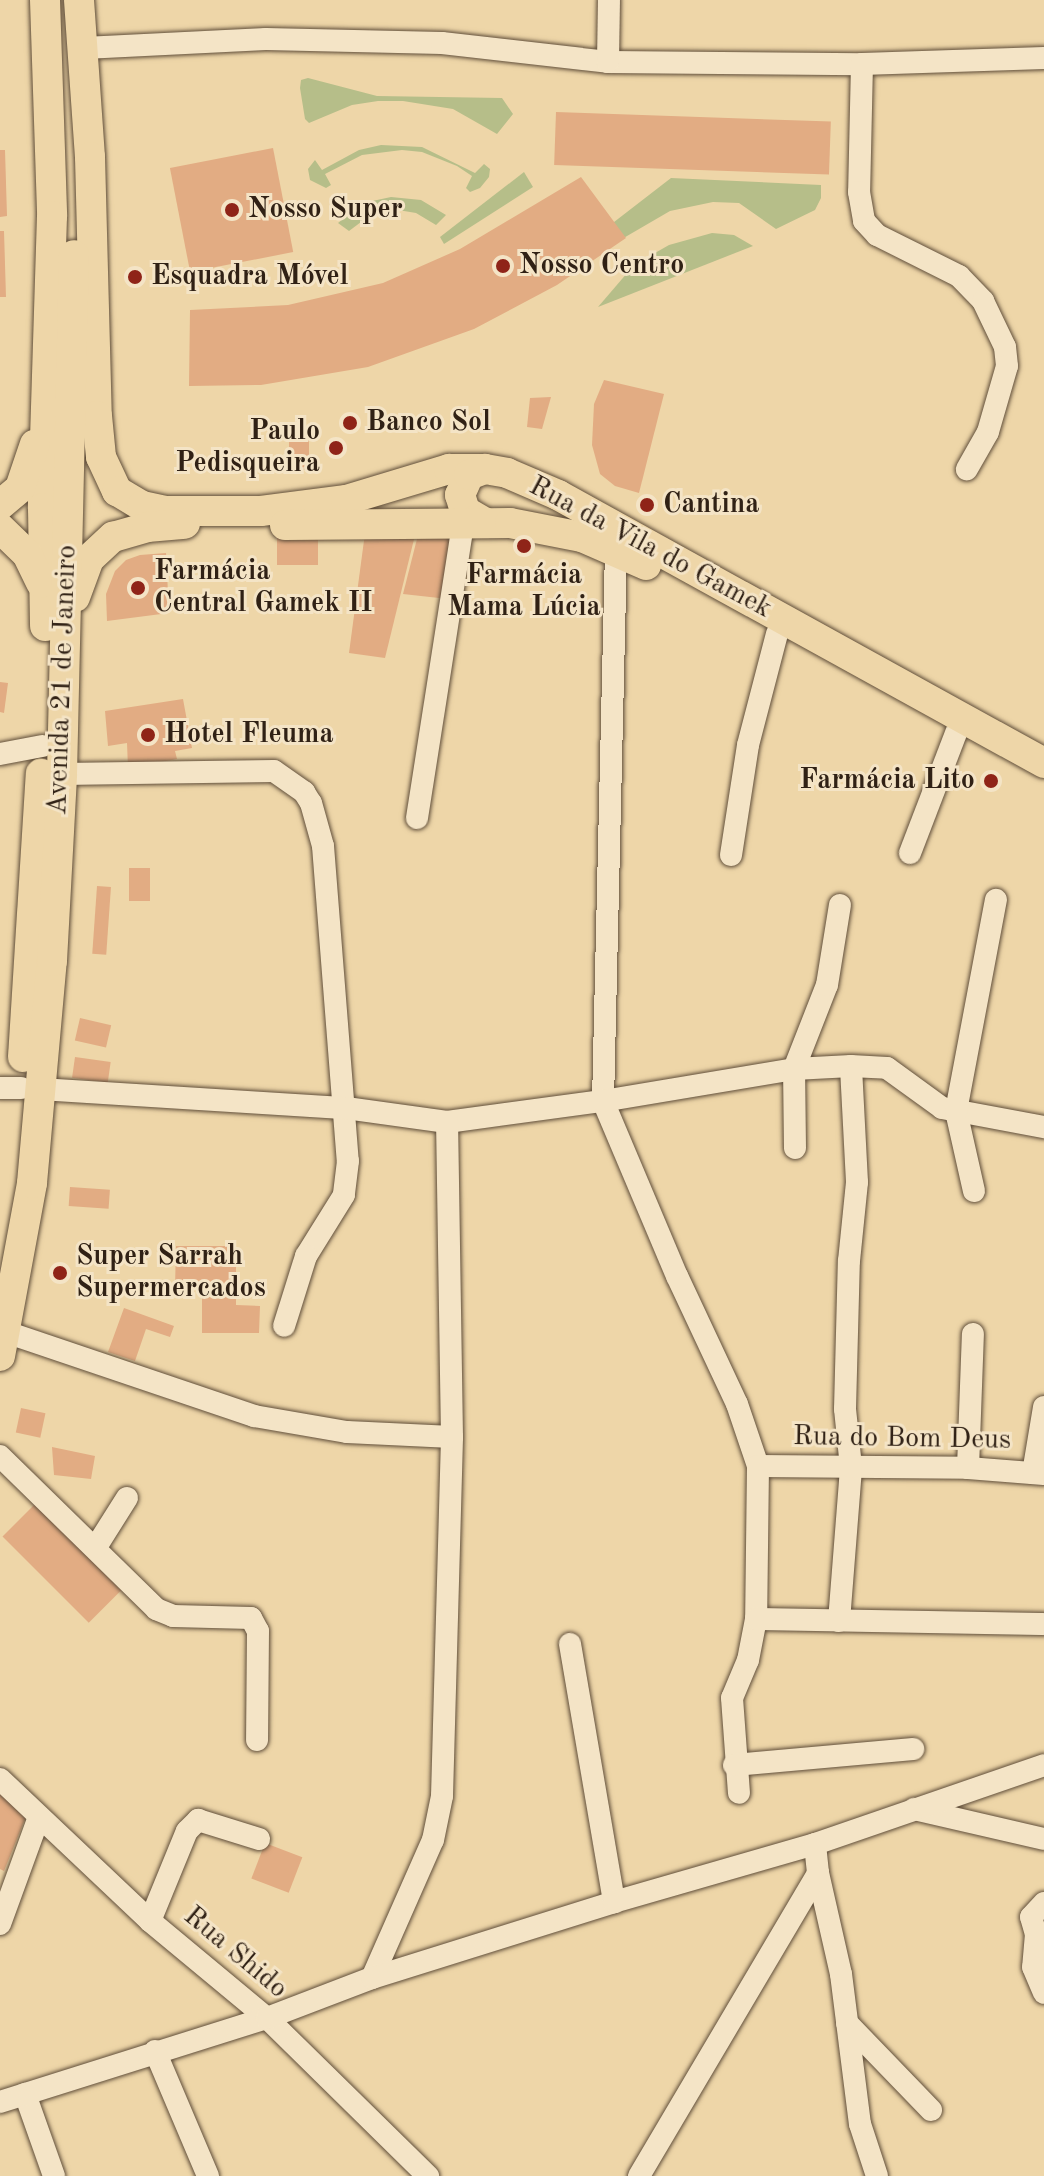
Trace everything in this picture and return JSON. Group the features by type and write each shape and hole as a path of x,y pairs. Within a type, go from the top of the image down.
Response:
{"main road":[{"name":"Avenida 21 de Janeiro","path":"0,1263 14,1180 42,746 43,508 50,360 51,172 45,0"},
{"name":"Avenida 21 de Janeiro","path":"3,1344 32,1183 20,1088 52,961 62,774 78,0"},
{"name":"Rua da Vila do Gamek","path":"78,0 84,48 97,416 101,457 117,491 142,506 166,511 302,507 359,497 449,469 485,469 525,479 1044,763"},
{"path":"0,505 11,499 26,476 50,360"},
{"path":"473,522 465,511 460,495 469,475 485,469"},
{"name":"Rua da Vila do Gamek","path":"64,686 76,589 89,559 126,531 168,524 473,522 547,528 616,550 777,634 1044,782"},
{"path":"0,528 27,554 45,594"}],"street":[{"path":"608,62 609,0"},
{"path":"84,48 266,39 442,43 608,62 862,64 1044,58"},
{"path":"862,64 859,192 864,221 891,243 959,276 983,301 1005,347 1007,366 988,432 967,469"},
{"path":"417,818 473,522"},
{"path":"616,550 603,1101 677,1276 737,1404 758,1466 756,1619 748,1660 732,1698 734,1765 739,1793"},
{"path":"731,855 748,745 777,634"},
{"path":"910,853 956,733"},
{"path":"0,754 42,746"},
{"path":"62,774 274,771 304,792 323,846 348,1161 344,1195 306,1256 284,1326"},
{"path":"974,1191 956,1111 996,900"},
{"path":"795,1148 794,1069 827,985 840,905"},
{"path":"20,1088 346,1108 447,1122 603,1101 794,1069 851,1066 887,1068 942,1108 1044,1127"},
{"path":"839,1621 851,1467 845,1409 849,1261 857,1182 851,1066"},
{"path":"372,1978 433,1840 442,1796 452,1437 447,1122"},
{"path":"968,1468 973,1334"},
{"path":"3,1344 254,1416 347,1432 452,1437"},
{"path":"1038,1473 1044,1407"},
{"path":"0,1456 164,1613 251,1618 258,1631 257,1740"},
{"name":"Rua do Bom Deus","path":"758,1466 968,1468 1038,1473"},
{"path":"96,1547 127,1498"},
{"path":"756,1619 1044,1624"},
{"path":"570,1644 614,1902"},
{"path":"734,1765 913,1749"},
{"path":"0,2102 267,2018 372,1978 614,1902 815,1844 1044,1765"},
{"name":"Rua Shido","path":"0,1779 150,1921 267,2018 428,2176"},
{"path":"913,1809 1044,1839"},
{"path":"0,1924 39,1817"},
{"path":"150,1921 187,1831 198,1820 259,1839"},
{"path":"815,1844 818,1873 841,1974 860,2124 877,2176"},
{"path":"639,2176 818,1873"},
{"path":"1044,1903 1031,1917 1036,1943 1033,1967 1044,1993"},
{"path":"847,2023 931,2110"},
{"path":"155,2051 208,2176"},
{"path":"25,2094 54,2176"}],"green space":[{"path":"308,78 377,96 502,98 513,114 497,134 453,109 403,101 352,105 309,123 305,119 300,88 301,80"},
{"path":"381,145 422,147 475,173 484,164 490,169 489,177 480,188 470,192 466,188 472,176 457,166 422,152 402,150 362,155 325,174 331,185 326,188 310,180 308,169 315,160 322,170 359,150"},
{"path":"524,172 533,187 444,244 440,237"},
{"path":"671,178 821,185 821,198 815,210 776,229 739,203 713,202 670,211 615,243 605,229"},
{"path":"391,197 421,200 446,215 436,225 416,213 392,209 369,216 349,231 338,223 363,203"},
{"path":"712,233 734,235 753,246 598,307 628,272 648,257 669,245"}],"building":[{"path":"556,112 831,122 829,175 554,165"},
{"name":"Nosso Super","path":"273,148 293,252 190,272 170,168"},
{"path":"0,150 5,150 7,216 0,217"},
{"name":"Nosso Centro","path":"581,177 626,238 557,285 474,329 368,367 261,385 189,386 190,310 288,305 383,283 460,249"},
{"path":"0,231 4,231 6,297 0,297"},
{"path":"604,380 664,394 639,493 615,486 600,474 592,445 594,404"},
{"path":"551,397 542,429 527,427 530,398"},
{"path":"289,429 309,429 309,470 289,470"},
{"path":"416,531 385,658 349,653 365,533"},
{"path":"418,535 454,538 448,599 403,594"},
{"path":"277,538 318,538 318,565 277,565"},
{"name":"Farmácia Central Gamek II","path":"166,553 169,613 107,621 106,594 115,571 126,560 140,555"},
{"path":"0,682 8,683 4,713 0,712"},
{"name":"Hotel Fleuma","path":"183,699 192,748 175,751 177,759 128,768 127,743 108,746 105,711"},
{"path":"129,868 150,868 150,901 129,901"},
{"path":"97,886 111,887 106,955 92,954"},
{"path":"80,1018 111,1025 106,1048 75,1040"},
{"path":"75,1057 111,1062 108,1083 72,1078"},
{"path":"70,1187 110,1190 109,1209 69,1206"},
{"path":"176,1246 236,1246 236,1305 260,1306 259,1333 202,1333 202,1288 175,1288"},
{"path":"124,1308 174,1326 170,1337 146,1329 135,1361 108,1352"},
{"path":"21,1408 45,1413 40,1438 16,1432"},
{"path":"52,1447 95,1456 91,1479 54,1475"},
{"path":"35,1504 121,1590 89,1623 2,1537"},
{"path":"0,1789 27,1814 4,1871 0,1869"},
{"path":"265,1843 302,1857 289,1893 251,1878"}],"place":[{"name":"Nosso Super","path":"232,210"},
{"name":"Nosso Centro","path":"503,266"},
{"name":"Esquadra Móvel","path":"135,277"},
{"name":"Banco Sol","path":"350,423"},
{"name":"Paulo Pedisqueira","path":"336,448"},
{"name":"Cantina","path":"647,505"},
{"name":"Farmácia Mama Lúcia","path":"524,546"},
{"name":"Farmácia Central Gamek II","path":"138,588"},
{"name":"Hotel Fleuma","path":"148,735"},
{"name":"Farmácia Lito","path":"991,781"},
{"name":"Super Sarrah Supermercados","path":"60,1273"}]}
